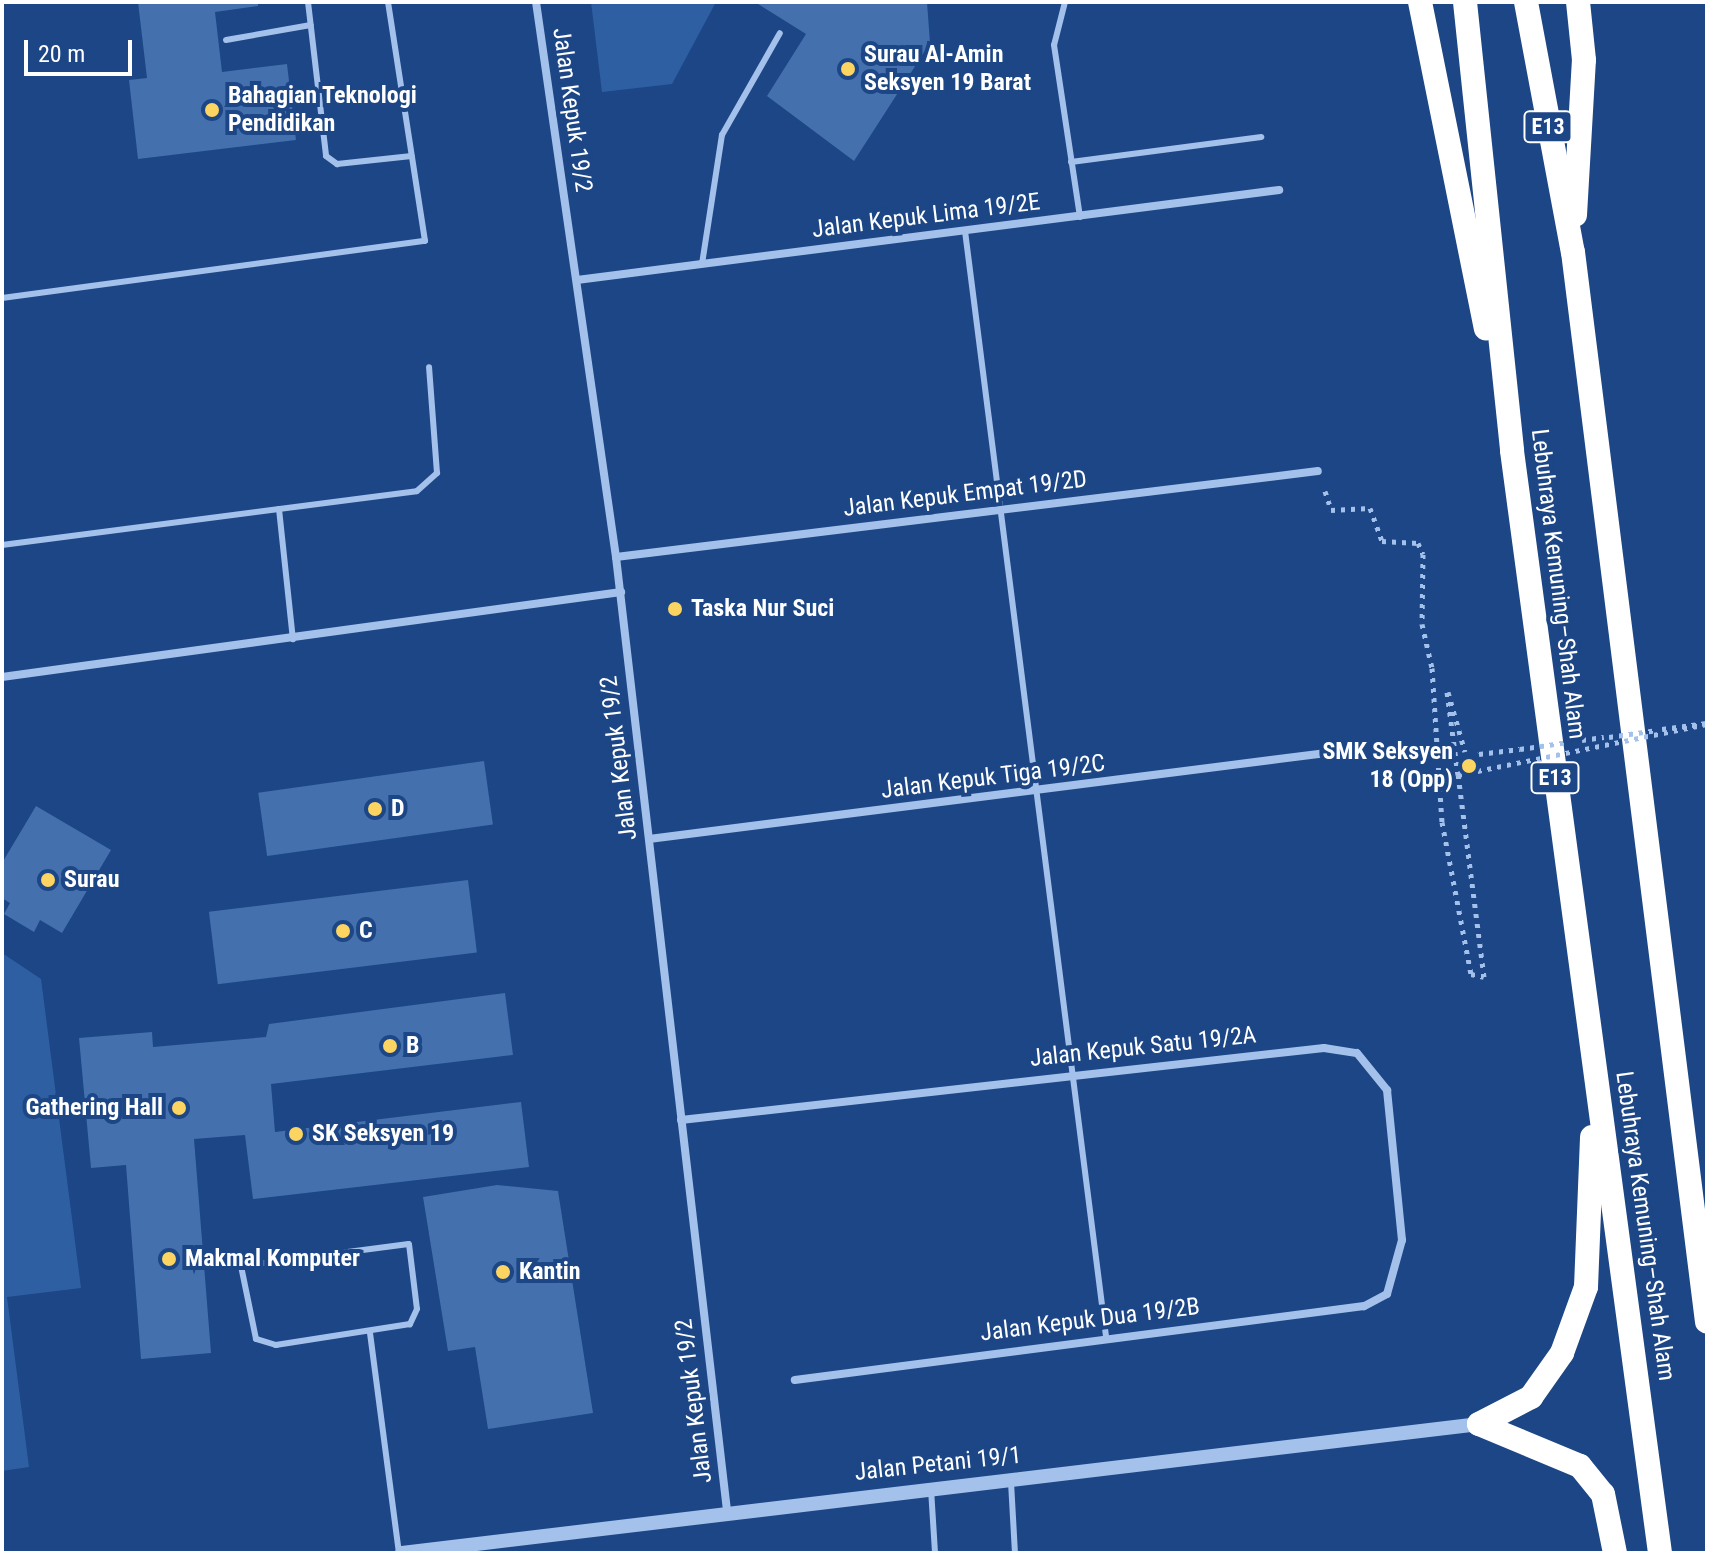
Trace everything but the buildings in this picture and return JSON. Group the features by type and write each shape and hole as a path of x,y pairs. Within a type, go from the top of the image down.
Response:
{"highway":[{"path":"1420,2 1512,451"},
{"name":"Lebuhraya Kemuning–Shah Alam","path":"1465,2 1512,451 1660,1553"},
{"name":"Lebuhraya Kemuning–Shah Alam","path":"1526,2 1573,252 1702,1250 1707,1322"},
{"path":"1573,252 1584,60 1578,2"},
{"path":"1479,1424 1531,1397 1562,1353 1586,1287 1594,1079"},
{"path":"1479,1424 1580,1466 1603,1494 1615,1553"}],"street":[{"name":"Jalan Kepuk 19/2","path":"536,2 621,592 727,1511"},
{"name":"Jalan Kepuk Lima 19/2E","path":"577,280 1279,190"},
{"name":"Jalan Kepuk Empat 19/2D","path":"616,557 1318,471"},
{"path":"2,677 621,592"},
{"name":"Jalan Kepuk Tiga 19/2C","path":"649,839 1342,751"},
{"name":"Jalan Kepuk Satu 19/2A","path":"681,1120 1324,1048 1357,1053 1387,1090 1402,1240 1387,1294"},
{"name":"Jalan Kepuk Dua 19/2B","path":"795,1380 1106,1337 1364,1306 1387,1294"},
{"name":"Jalan Petani 19/1","path":"401,1553 931,1486 1479,1424"}],"lane":[{"path":"308,2 326,156 345,164 412,156"},
{"path":"2,298 425,241 388,2"},
{"path":"1065,2 1054,45 1080,217"},
{"path":"226,40 311,25"},
{"path":"702,264 722,135 780,33"},
{"path":"1071,162 1261,137"},
{"path":"965,231 1106,1337"},
{"path":"2,545 417,491 437,473 429,367"},
{"path":"279,509 293,639"},
{"path":"409,1244 417,1309 410,1324 370,1333 276,1345 256,1339 241,1266 409,1244"},
{"path":"370,1333 401,1553"},
{"path":"1011,1478 1015,1553"},
{"path":"931,1486 935,1553"}],"path":[{"path":"1318,471 1331,510 1370,508 1382,541 1418,543 1423,554 1422,624 1432,668 1442,822 1471,974 1484,977 1447,692 1465,752"},
{"path":"1458,775 1707,724"},
{"path":"1458,775 1479,754 1707,724"}],"shaded area":[{"path":"591,2 716,2 672,84 602,92"},
{"path":"2,953 41,979 81,1288 7,1297 29,1467 2,1471"}],"place":[{"name":"Surau Al-Amin Seksyen 19 Barat","path":"848,69"},
{"name":"Bahagian Teknologi Pendidikan","path":"212,110"},
{"name":"Taska Nur Suci","path":"675,609"},
{"name":"SMK Seksyen 18 (Opp)","path":"1469,766"},
{"name":"D","path":"375,809"},
{"name":"Surau","path":"48,880"},
{"name":"C","path":"343,931"},
{"name":"B","path":"390,1046"},
{"name":"Gathering Hall","path":"179,1108"},
{"name":"SK Seksyen 19","path":"296,1134"},
{"name":"Makmal Komputer","path":"169,1259"},
{"name":"Kantin","path":"503,1272"}]}
